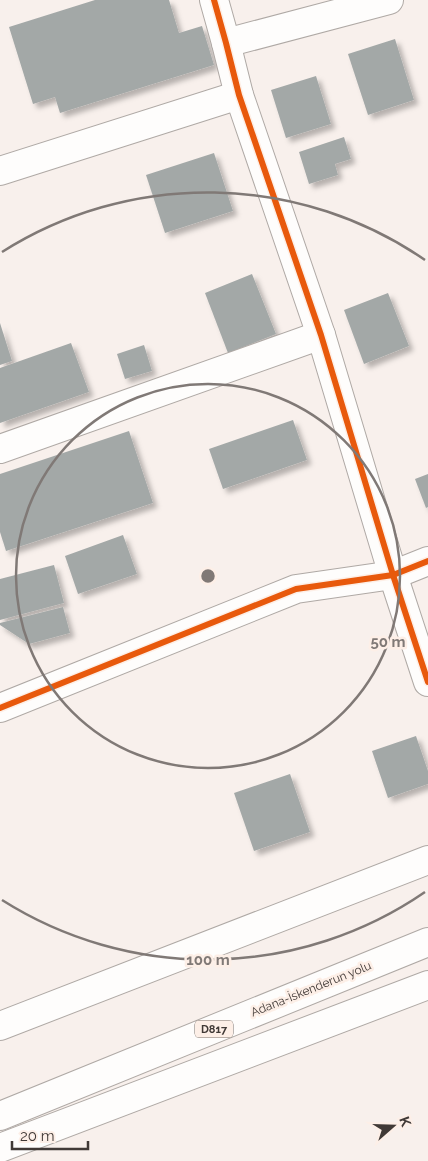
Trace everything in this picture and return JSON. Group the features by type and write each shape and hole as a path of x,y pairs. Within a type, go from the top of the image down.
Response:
{"main road":[{"path":"214,0 239,95 321,335 392,575 428,682"},
{"path":"226,43 389,0"},
{"path":"0,171 239,95"},
{"path":"0,449 321,335"},
{"path":"0,708 296,590 392,575 428,561"},
{"path":"0,1026 428,860"},
{"name":"Adana-İskenderun yolu","path":"0,1116 428,942"},
{"path":"0,1148 428,985"}],"building":[{"path":"95,0 169,0 179,33 202,26 214,65 60,113 55,97 33,104 9,27"},
{"path":"395,39 414,100 368,115 348,54"},
{"path":"316,76 331,124 286,138 271,90"},
{"path":"344,137 351,159 335,164 338,175 309,184 299,152"},
{"path":"214,153 233,211 165,233 146,175"},
{"path":"252,274 276,334 228,353 205,293"},
{"path":"388,293 409,346 364,364 344,310"},
{"path":"0,323 12,361 0,365"},
{"path":"71,343 89,392 0,423 0,368"},
{"path":"144,345 152,371 125,379 117,354"},
{"path":"293,420 307,460 223,489 209,449"},
{"path":"129,431 153,503 6,551 0,532 0,474"},
{"path":"428,474 428,507 426,508 415,479"},
{"path":"123,535 137,574 78,594 65,556"},
{"path":"54,565 64,603 0,620 0,579"},
{"path":"63,607 70,633 29,644 0,625 0,623"},
{"path":"416,736 428,771 428,784 388,798 372,751"},
{"path":"290,774 310,832 254,851 234,793"}],"cycle path":[{"path":"214,0 239,95 321,335 393,575 428,682"},
{"path":"0,708 296,589 393,575 428,561"}]}
